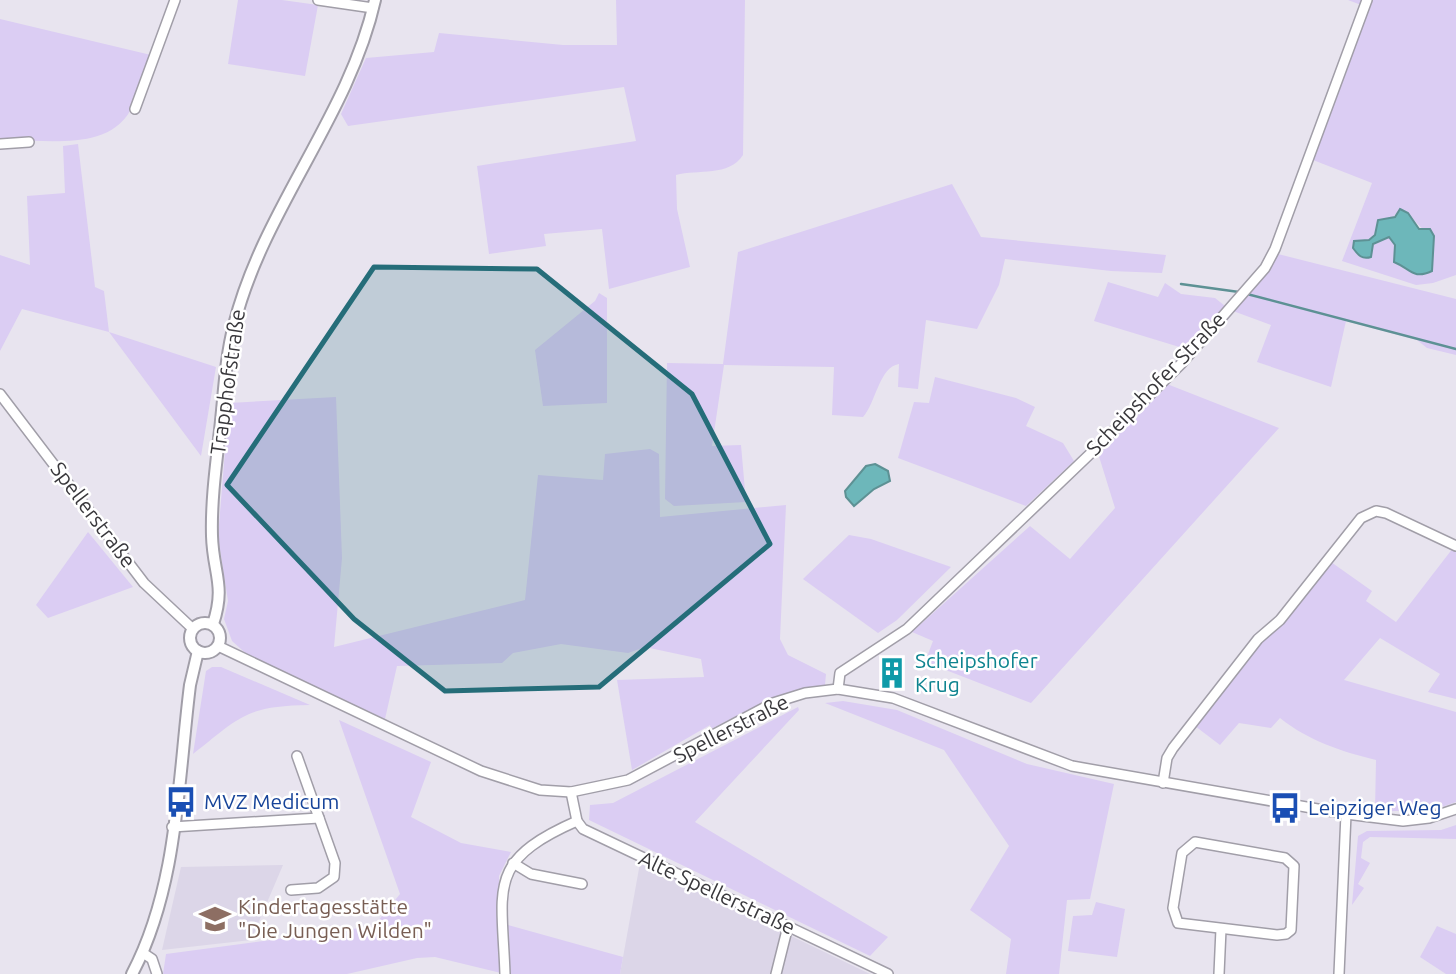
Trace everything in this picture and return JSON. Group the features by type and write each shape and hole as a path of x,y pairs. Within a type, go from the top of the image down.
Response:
{"street":[{"path":"135,109 175,0"},
{"path":"318,0 374,4"},
{"name":"Scheipshofer Straße","path":"838,690 840,673 907,629 1181,364 1265,268 1275,250 1367,0"},
{"name":"Trapphofstraße","path":"213,624 220,601 212,538 214,492 236,318 245,283 264,237 344,86 374,4"},
{"path":"0,144 29,142"},
{"name":"Spellerstraße","path":"0,394 144,583 193,629"},
{"path":"1163,783 1167,758 1173,748 1258,639 1280,620 1361,518 1376,511 1386,513 1456,546"},
{"path":"204,622 213,624 220,638 218,646 206,653 198,651 192,645 193,629 204,622"},
{"name":"Spellerstraße","path":"218,646 481,771 540,790 571,792 628,780 774,703 805,693 838,690 893,698 1072,765 1163,783 1403,821 1429,818 1456,809"},
{"path":"132,974 143,953 162,893 190,685 198,651"},
{"path":"291,890 318,888 334,877 335,863 297,756"},
{"path":"505,974 503,880 518,855 577,821 571,792"},
{"path":"1339,974 1346,814"},
{"path":"172,827 319,818"},
{"name":"Alte Spellerstraße","path":"577,821 596,835 888,974"},
{"path":"1195,842 1285,858 1294,866 1292,921 1286,934 1221,929 1184,925 1174,918 1182,853 1187,845 1195,842"},
{"path":"513,863 531,874 582,884"},
{"path":"776,974 788,926"},
{"path":"1219,974 1221,929"},
{"path":"143,953 152,960 157,974"}],"highlighted area":[{"path":"374,267 537,269 692,394 770,544 599,687 445,691 354,619 227,485"}],"shaded area":[{"path":"238,0 282,0 318,5 305,76 228,64"},
{"path":"616,0 745,0 743,155 730,167 676,175 677,209 690,267 609,289 602,229 544,234 546,246 489,254 477,166 636,141 624,87 348,126 341,114 366,58 434,52 439,33 563,45 617,45"},
{"path":"1348,0 1456,0 1456,275 1433,283 1416,285 1342,261 1372,183 1313,160 1369,8","holes":["1401,209 1434,236 1431,265 1406,270 1394,262 1395,244 1389,237 1373,244 1354,241 1369,240"]},
{"path":"0,19 151,55 130,111 119,124 105,133 89,138 72,141 0,141"},
{"path":"78,144 95,287 104,291 109,332 22,309 0,351 0,255 30,265 27,196 65,193 63,146"},
{"path":"952,184 981,237 1166,255 1162,273 1111,271 1005,259 999,285 977,329 926,320 918,389 898,387 899,364 892,367 882,378 863,417 832,415 834,367 724,365 712,446 741,445 746,502 674,506 665,499 667,363 723,364 738,252"},
{"path":"1278,254 1456,299 1456,355 1427,348 1417,340 1346,321 1331,387 1257,362 1271,325 1233,311"},
{"path":"1108,282 1158,297 1165,283 1181,294 1215,298 1225,306 1186,349 1094,321"},
{"path":"599,293 607,298 607,403 543,406 535,350 595,301"},
{"path":"109,332 216,367 201,456"},
{"path":"935,377 1016,398 1035,407 1026,426 1063,443 1074,461 1026,506 898,458 914,402 929,403"},
{"path":"1167,384 1279,428 1031,703 925,662 933,641 912,632 1030,526 1070,559 1115,508 1097,450"},
{"path":"336,397 342,558 334,647 525,600 538,475 603,480 605,454 650,449 659,454 660,517 786,505 780,639 788,655 826,674 825,685 780,696 711,729 710,725 632,770 617,680 704,677 701,659 645,647 628,653 561,644 513,653 502,663 397,666 385,719 251,658 232,641 224,619 228,601 218,537 229,403"},
{"path":"88,532 133,587 48,618 36,605"},
{"path":"849,535 871,539 951,567 897,620 878,633 803,579"},
{"path":"1453,548 1456,550 1456,699 1428,692 1440,674 1380,638 1344,680 1456,712 1456,802 1436,809 1375,812 1376,760 1325,744 1280,718 1271,728 1239,723 1220,745 1195,726 1260,642 1331,562 1372,591 1366,601 1396,622"},
{"path":"212,667 221,667 310,705 271,708 246,716 234,722 193,754 206,671"},
{"path":"843,701 897,710 1027,764 1114,784 1090,899 1067,900 1059,974 1006,974 1011,939 970,910 1009,846 944,750 825,703"},
{"path":"798,707 799,710 695,822 888,937 870,956 589,820 590,805 613,803"},
{"path":"339,720 431,762 411,817 461,843 511,852 499,876 501,973 435,957 417,958 347,974 163,974 166,954 374,926 400,894"},
{"path":"1456,825 1456,839 1370,837 1363,842 1361,858 1370,863 1358,884 1364,888 1352,905 1358,836 1367,831 1441,830"},
{"path":"640,863 870,974 620,974"},
{"name":"Kindertagesstätte \"Die Jungen Wilden\"","path":"283,865 251,940 162,950 181,867"},
{"path":"1096,902 1125,909 1117,957 1068,951 1073,916 1092,915"},
{"path":"508,925 623,957 620,974 510,974"},
{"path":"1437,926 1456,934 1456,974 1446,974 1420,957"}],"water":[{"path":"1400,209 1408,213 1419,229 1430,229 1434,236 1432,271 1416,274 1394,262 1395,245 1389,237 1373,244 1371,257 1360,256 1353,248 1354,241 1369,240 1375,235 1378,220 1395,217"},
{"path":"875,464 888,471 890,481 874,489 854,506 846,497 845,491 866,466"}],"waterway":[{"path":"1181,284 1239,292"},
{"path":"1247,294 1456,349"}],"place":[{"name":"Scheipshofer Krug","path":"892,673"},
{"name":"MVZ Medicum","path":"181,802"},
{"name":"Leipziger Weg","path":"1285,808"},
{"name":"Kindertagesstätte \"Die Jungen Wilden\"","path":"215,919"}]}
